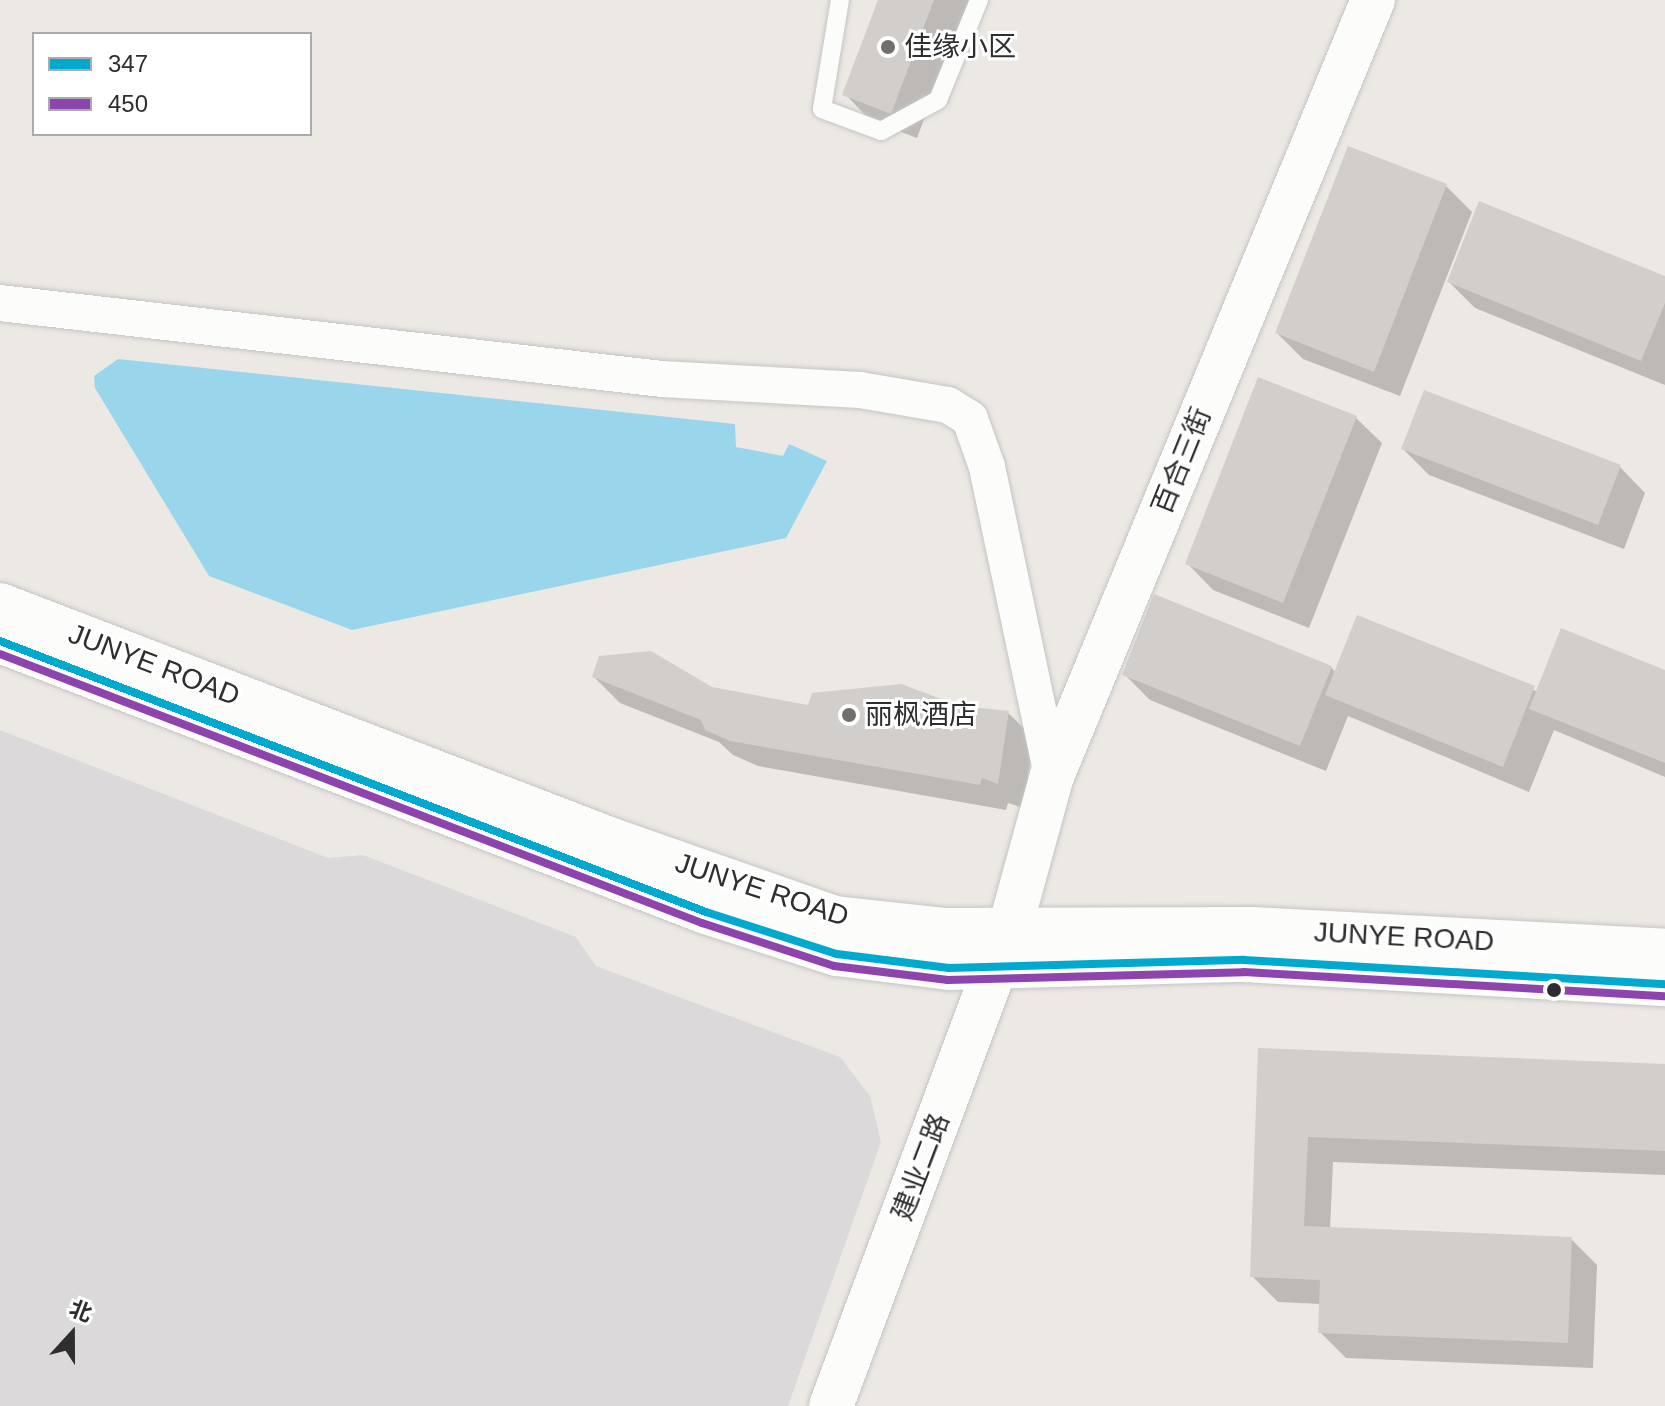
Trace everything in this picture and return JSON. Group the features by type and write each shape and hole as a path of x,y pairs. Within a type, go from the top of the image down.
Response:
{"main road":[{"name":"百合三街","path":"1003,947 1052,776 1373,0"},
{"name":"JUNYE ROAD","path":"0,605 775,900 892,927 1003,947 1665,984"},
{"name":"JUNYE ROAD","path":"0,641 783,939 895,964 1003,947 1252,929 1665,951"},
{"name":"建业二路","path":"831,1406 1003,947"}],"street":[{"path":"0,303 662,379 860,390 948,405 970,419 987,467 1052,776"}],"lane":[{"path":"840,0 822,109 881,131 938,100 979,0"}],"shaded area":[{"path":"0,730 328,858 363,855 576,937 596,966 840,1057 870,1096 881,1142 788,1406 0,1406"}],"water":[{"path":"118,359 735,424 736,447 783,456 789,444 827,461 786,538 352,630 209,576 95,388 94,376"}],"building":[{"name":"佳缘小区","path":"878,0 934,0 891,114 842,95"},
{"path":"1348,146 1447,184 1374,372 1275,333"},
{"path":"1479,201 1665,276 1665,303 1641,361 1447,282"},
{"path":"1258,377 1357,416 1283,603 1185,564"},
{"path":"1424,390 1621,465 1598,525 1401,449"},
{"path":"1154,594 1332,666 1300,746 1122,675"},
{"path":"1357,615 1535,686 1503,767 1325,695"},
{"path":"1561,628 1665,670 1665,763 1529,709"},
{"name":"丽枫酒店","path":"651,651 712,687 808,705 812,693 901,684 960,706 1009,711 998,784 982,778 980,785 730,741 705,730 701,720 592,677 599,656"},
{"path":"1258,1048 1665,1064 1665,1151 1308,1137 1304,1226 1572,1237 1568,1343 1318,1333 1320,1280 1250,1277"}],"transit line":[{"name":"347","path":"0,641 706,912 837,954 949,968 1244,960 1665,984"},
{"name":"450","path":"0,654 702,923 834,966 948,980 1244,972 1664,996"}],"place":[{"name":"佳缘小区","path":"888,47"},
{"name":"丽枫酒店","path":"849,715"}]}
